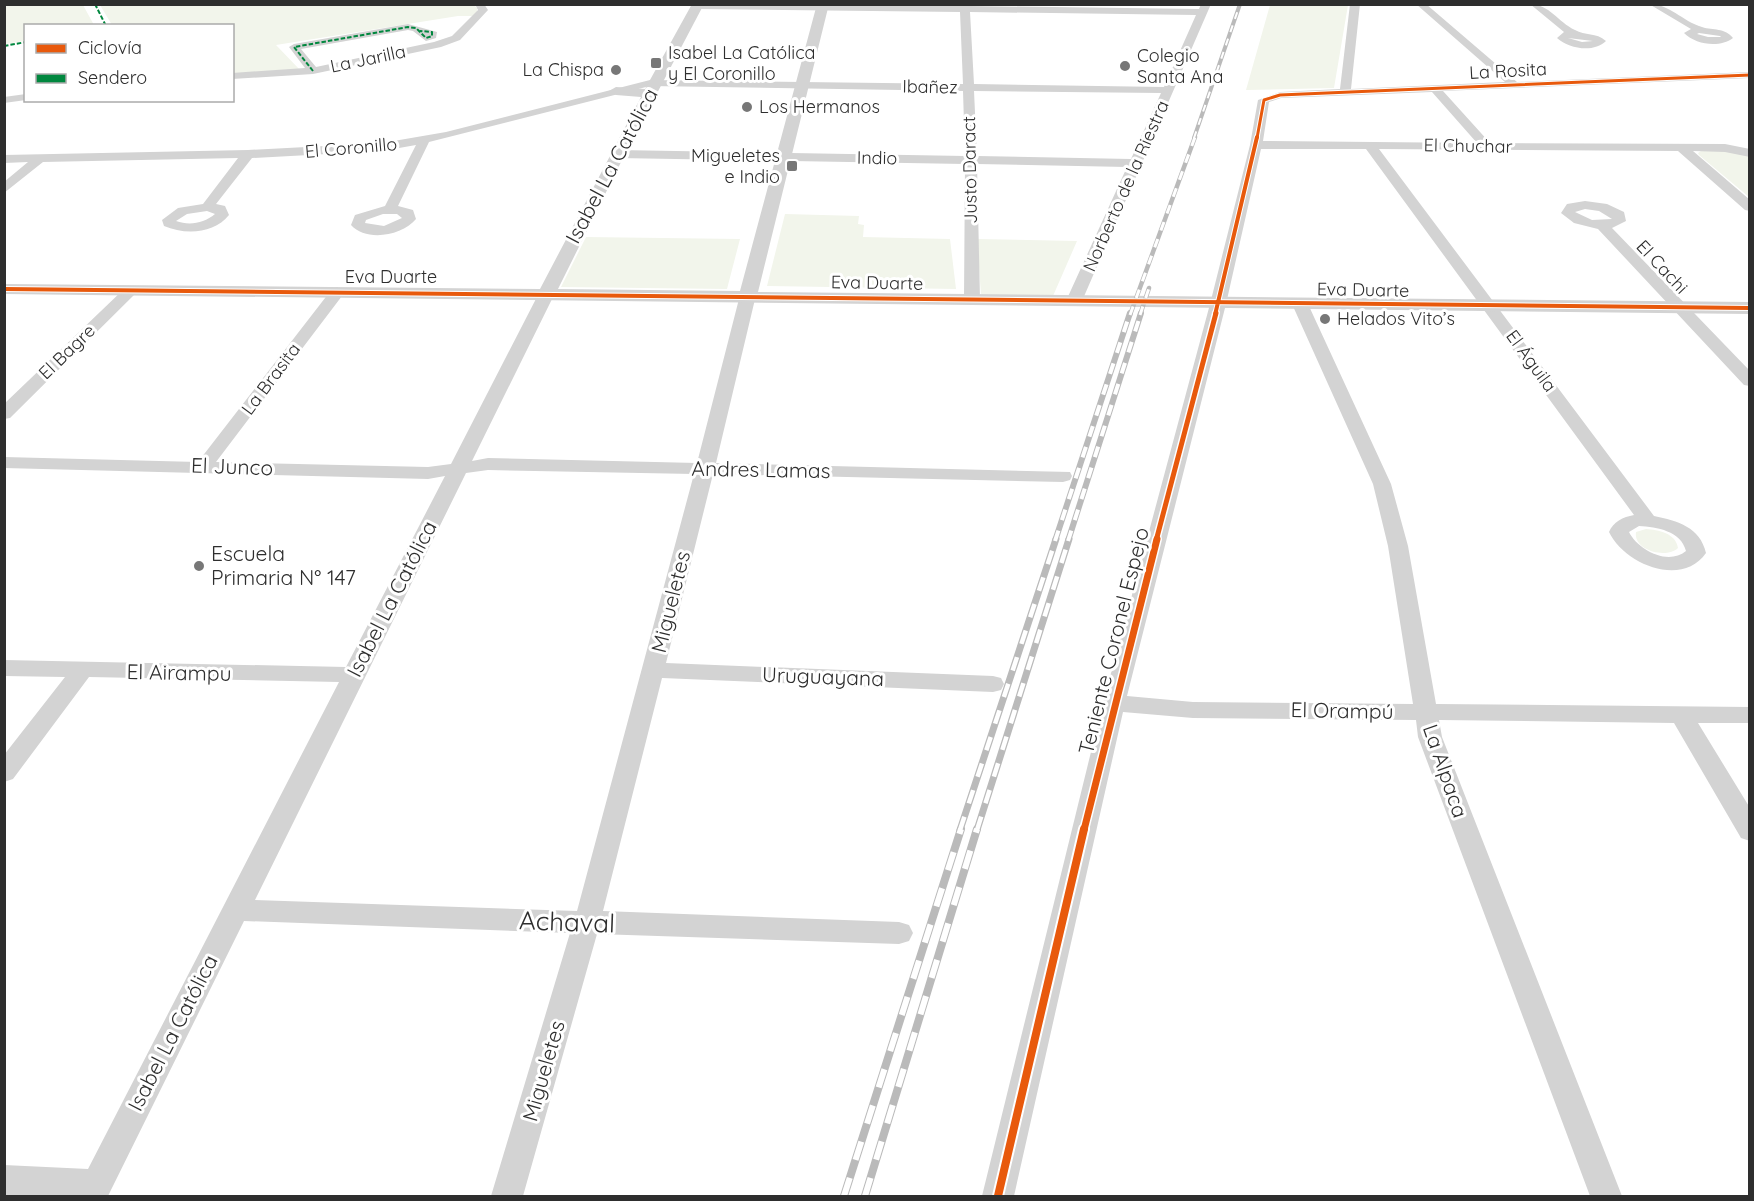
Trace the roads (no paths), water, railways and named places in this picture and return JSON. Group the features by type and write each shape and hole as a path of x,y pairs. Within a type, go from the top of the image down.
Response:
{"street":[{"name":"La Jarilla","path":"234,76 313,71 448,41 461,34 483,10 479,4"},
{"path":"1345,93 1355,4"},
{"path":"1420,4 1516,86"},
{"path":"1534,4 1573,34"},
{"path":"1653,4 1699,30"},
{"path":"697,5 1205,8"},
{"name":"Isabel La Católica","path":"94,1191 617,154 697,5"},
{"name":"Migueletes","path":"507,1197 587,922 654,670 822,6"},
{"name":"Justo Daract","path":"965,7 971,159 972,299"},
{"name":"Norberto de la Riestra","path":"1074,301 1205,8"},
{"path":"313,71 294,47 408,27 420,31"},
{"name":"La Rosita","path":"1268,97 1749,75"},
{"name":"Ibañez","path":"652,89 802,85 1168,90"},
{"path":"616,90 641,92 652,89"},
{"name":"El Coronillo","path":"4,159 353,150 424,141 616,90"},
{"path":"1436,90 1486,146"},
{"path":"4,100 24,97"},
{"name":"Teniente Coronel Espejo","path":"998,1197 1114,703 1218,304 1256,145 1264,100 1268,97"},
{"path":"390,209 424,141"},
{"name":"El Chuchar","path":"1256,145 1725,148 1749,153"},
{"name":"El Águila","path":"1369,145 1648,521"},
{"path":"1681,148 1749,207"},
{"path":"207,207 248,154"},
{"name":"Indio","path":"617,154 1136,163"},
{"path":"4,189 39,159"},
{"name":"El Cachi","path":"1602,225 1749,381"},
{"name":"Eva Duarte","path":"4,289 547,293 1218,304 1749,308"},
{"name":"El Bagre","path":"4,414 130,291"},
{"name":"La Brasita","path":"204,466 337,292"},
{"name":"La Alpaca","path":"1300,304 1382,484 1398,546 1430,737 1606,1197"},
{"name":"El Junco","path":"4,462 428,473 459,468"},
{"name":"Andres Lamas","path":"459,468 488,464 1064,476"},
{"name":"El Airampu","path":"4,668 354,675"},
{"name":"Uruguayana","path":"654,670 993,684"},
{"path":"4,773 81,671"},
{"name":"El Orampú","path":"1114,703 1193,710 1749,715"},
{"path":"1681,714 1749,831"},
{"name":"Achaval","path":"235,910 899,933"},
{"path":"4,1181 94,1191"}],"railway":[{"path":"1194,138 1240,4"},
{"path":"1130,315 1195,137"},
{"path":"1140,315 1149,288"},
{"path":"1055,541 1130,313"},
{"path":"1068,541 1141,313"},
{"path":"960,830 1056,539"},
{"path":"977,830 1069,539"},
{"path":"844,1196 961,829"},
{"path":"865,1196 977,829"}],"place":[{"name":"Isabel La Católica y El Coronillo","path":"656,63"},
{"name":"Colegio Santa Ana","path":"1125,66"},
{"name":"La Chispa","path":"616,70"},
{"name":"Los Hermanos","path":"747,107"},
{"name":"Migueletes e Indio","path":"792,166"},
{"name":"Helados Vito’s","path":"1325,319"},
{"name":"Escuela Primaria N° 147","path":"199,566"}]}
